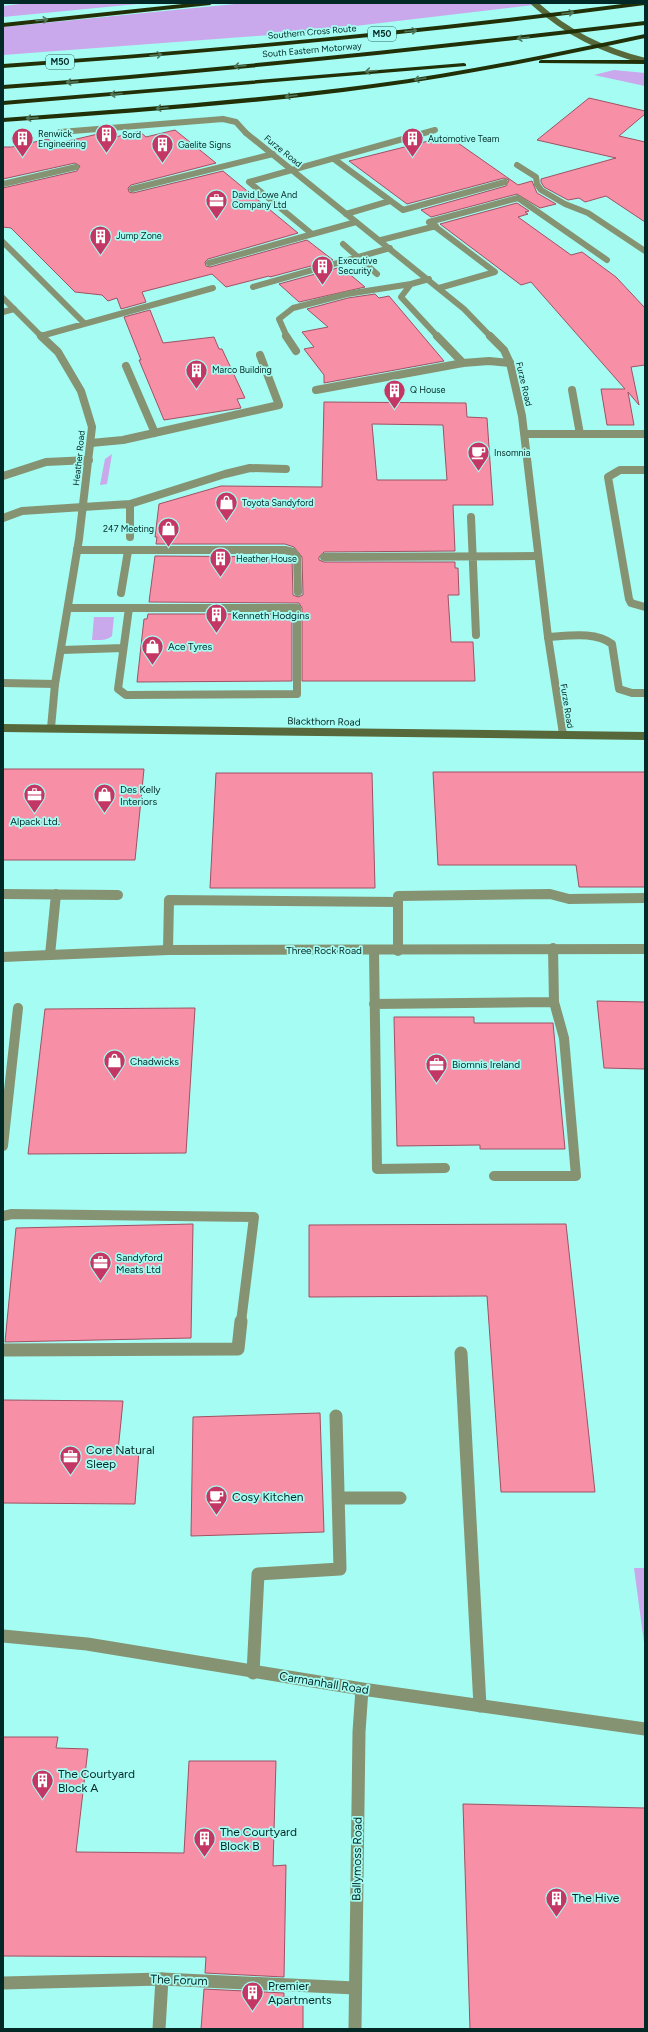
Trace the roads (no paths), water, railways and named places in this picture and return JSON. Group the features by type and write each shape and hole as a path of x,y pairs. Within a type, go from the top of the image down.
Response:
{"highway":[{"path":"3,24 210,3"},
{"name":"Southern Cross Route","path":"3,66 117,58 322,40 508,20 645,3"},
{"name":"South Eastern Motorway","path":"3,87 112,79 451,46 645,23"},
{"path":"3,120 284,97 374,86 459,72 645,36"},
{"path":"3,103 448,66 518,62 645,61"}],"street":[{"path":"534,3 553,22 583,40 618,55 645,61"},
{"name":"Furze Road","path":"60,132 223,119 236,122 246,133 464,308 504,350 510,363 525,434 548,637 563,734"},
{"path":"312,234 249,182 435,130"},
{"path":"132,189 273,154"},
{"path":"334,159 403,210 505,182"},
{"path":"517,164 536,177 537,184 541,190 565,204 588,213 645,251"},
{"path":"3,184 76,167"},
{"path":"439,288 495,272 429,222 518,198 607,260"},
{"path":"346,214 390,201"},
{"path":"209,264 356,222"},
{"path":"381,240 436,226"},
{"path":"3,242 84,323"},
{"path":"343,244 377,274"},
{"path":"253,287 390,248"},
{"path":"296,351 284,332 279,319 293,308 347,294 411,284 429,279"},
{"path":"411,284 401,297 463,363"},
{"path":"41,336 213,288"},
{"name":"Heather Road","path":"3,298 58,352 81,391 92,427 77,550 62,650 55,684 51,728"},
{"path":"3,312 14,309"},
{"path":"91,443 123,440 279,405 260,355"},
{"path":"316,390 463,363 489,361 510,363"},
{"path":"126,366 155,433"},
{"path":"572,390 580,434"},
{"path":"525,434 645,434"},
{"path":"3,476 46,462 89,460"},
{"path":"3,518 22,511 130,504 225,474 250,468 286,469"},
{"path":"645,470 620,471 608,476 629,599 631,603 645,607"},
{"path":"130,504 130,537"},
{"path":"471,517 474,557 476,635"},
{"path":"77,550 285,550 293,552 297,557 298,592"},
{"path":"121,594 128,551"},
{"path":"324,557 538,556"},
{"path":"68,608 129,608 297,608 297,694 126,695 118,689 129,608"},
{"path":"548,637 600,637 610,640 612,644 619,689 632,693 645,693"},
{"path":"62,650 123,648"},
{"path":"3,683 55,684"},
{"name":"Blackthorn Road","path":"3,728 645,736"},
{"path":"3,894 118,895"},
{"path":"50,955 56,894"},
{"path":"398,950 398,896 550,894 569,899 645,898"},
{"path":"168,950 169,900 398,902"},
{"path":"494,1176 576,1176 564,1038 554,1002 553,948"},
{"name":"Three Rock Road","path":"3,956 168,950 645,949"},
{"path":"374,950 377,1169 445,1168"},
{"path":"374,1004 554,1002"},
{"path":"3,1146 18,1008"},
{"path":"3,1216 12,1214 254,1217 238,1349 3,1350"},
{"path":"460,1352 480,1706"},
{"path":"253,1673 258,1574 340,1569 336,1416"},
{"path":"338,1498 400,1498"},
{"name":"Carmanhall Road","path":"3,1636 88,1644 253,1673 645,1729"},
{"name":"Ballymoss Road","path":"355,2029 359,1740 362,1689"},
{"path":"159,2029 162,1979"},
{"name":"The Forum","path":"3,1983 162,1979 356,1988"}],"place":[{"name":"Sord","path":"107,154"},
{"name":"Renwick Engineering","path":"23,158"},
{"name":"Automotive Team","path":"413,158"},
{"name":"Gaelite Signs","path":"163,164"},
{"name":"David Lowe And Company Ltd","path":"216,220"},
{"name":"Jump Zone","path":"100,256"},
{"name":"Executive Security","path":"322,286"},
{"name":"Marco Building","path":"197,390"},
{"name":"Q House","path":"395,410"},
{"name":"Insomnia","path":"479,472"},
{"name":"Toyota Sandyford","path":"227,522"},
{"name":"247 Meeting","path":"169,548"},
{"name":"Heather House","path":"220,578"},
{"name":"Kenneth Hodgins","path":"216,634"},
{"name":"Ace Tyres","path":"152,666"},
{"name":"Alpack Ltd.","path":"35,814"},
{"name":"Des Kelly Interiors","path":"104,814"},
{"name":"Chadwicks","path":"114,1080"},
{"name":"Biomnis Ireland","path":"436,1084"},
{"name":"Sandyford Meats Ltd","path":"101,1282"},
{"name":"Core Natural Sleep","path":"70,1476"},
{"name":"Cosy Kitchen","path":"216,1516"},
{"name":"The Courtyard Block A","path":"43,1800"},
{"name":"The Courtyard Block B","path":"204,1858"},
{"name":"The Hive","path":"556,1918"},
{"name":"Premier Apartments","path":"253,2012"}]}
